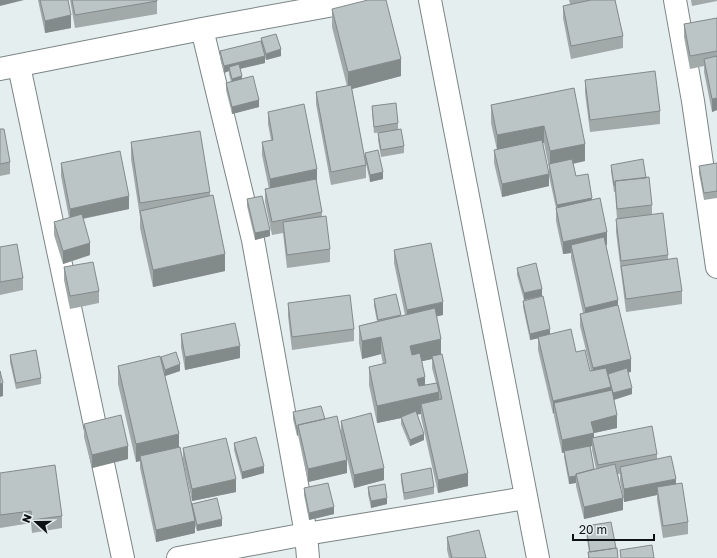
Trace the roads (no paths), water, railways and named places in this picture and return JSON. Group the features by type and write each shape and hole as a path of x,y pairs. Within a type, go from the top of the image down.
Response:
{"main road":[{"path":"123,558 9,68 202,29 361,0"},
{"path":"430,0 538,558"},
{"path":"675,0 693,101 717,267"},
{"path":"202,29 253,240 306,534 308,558"},
{"path":"178,558 306,534 526,498"}]}
